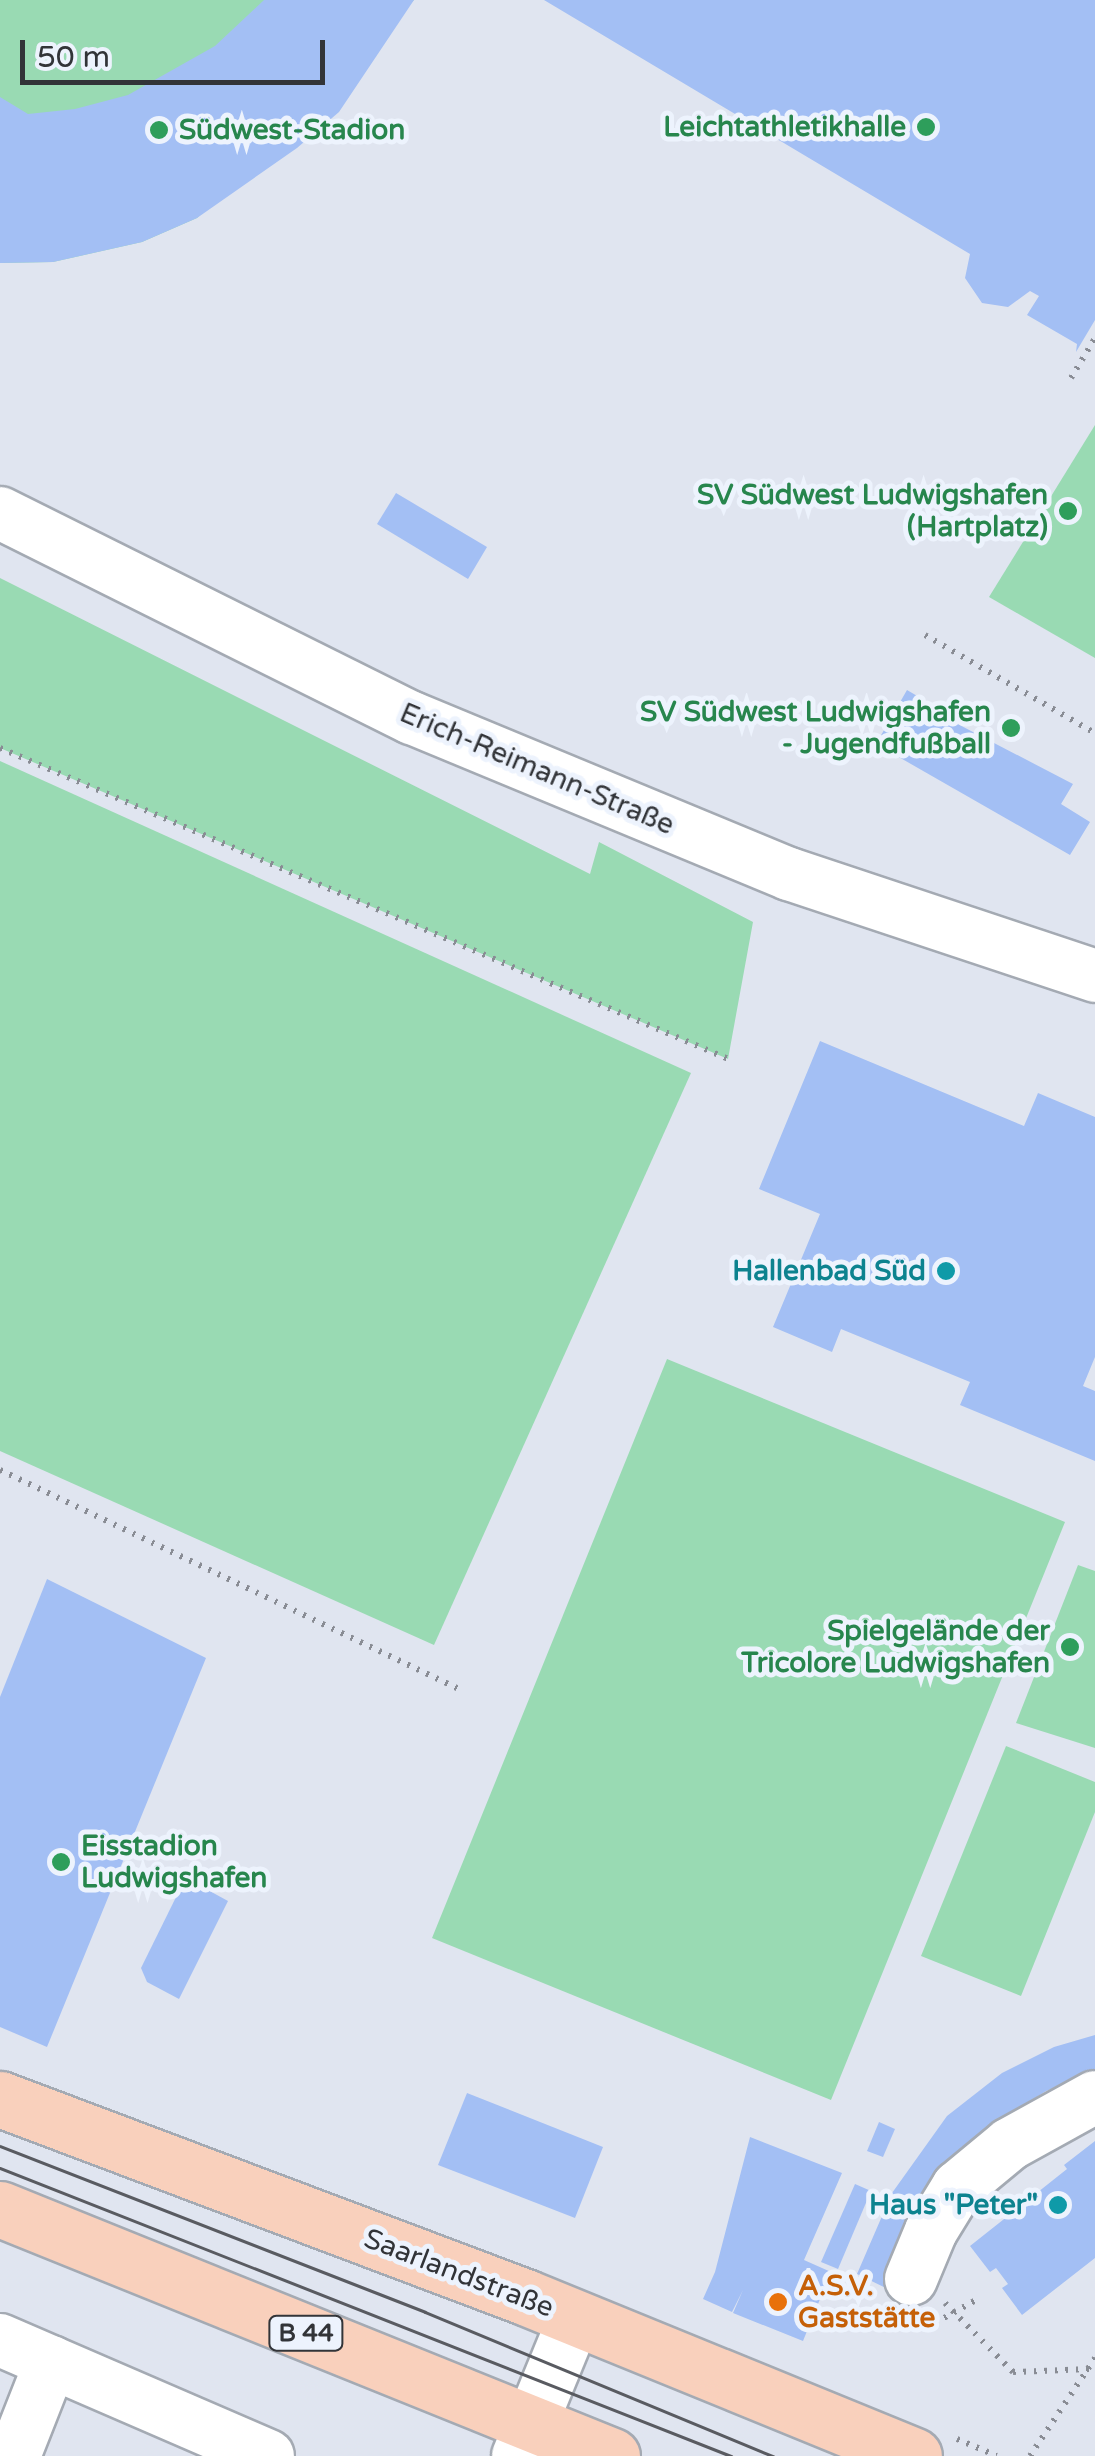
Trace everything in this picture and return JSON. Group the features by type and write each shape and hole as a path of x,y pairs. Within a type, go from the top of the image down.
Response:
{"main road":[{"name":"Saarlandstraße","path":"0,2099 575,2316 914,2456"},
{"name":"B 44","path":"0,2210 524,2440 612,2456"}],"street":[{"name":"Erich-Reimann-Straße","path":"0,512 412,718 789,874 1095,976"},
{"path":"915,2269 958,2187 1010,2144 1095,2097"},
{"path":"524,2440 575,2316"},
{"path":"0,2340 264,2455"},
{"path":"14,2456 51,2362"}],"path":[{"path":"1071,378 1095,338"},
{"path":"925,636 1095,733"},
{"path":"0,748 728,1059"},
{"path":"0,1470 459,1689"},
{"path":"915,2269 952,2314 1013,2372 1089,2369"},
{"path":"1030,2456 1095,2358"}],"green space":[{"name":"Südwest-Stadion","path":"0,0 414,0 197,218 142,242 53,262 0,263"},
{"name":"SV Südwest Ludwigshafen (Hartplatz)","path":"1095,425 1095,658 989,597"},
{"path":"0,578 590,874 599,842 753,922 728,1059 0,748"},
{"path":"0,761 691,1073 434,1645 0,1451"},
{"path":"667,1359 1065,1522 831,2100 432,1938"},
{"name":"Spielgelände der Tricolore Ludwigshafen","path":"1078,1565 1095,1571 1095,1748 1016,1723"},
{"path":"1006,1746 1095,1782 1095,1812 1021,1996 921,1956"}],"building":[{"name":"Südwest-Stadion","path":"264,0 414,0 339,112 297,148 197,218 142,242 53,262 0,263 0,97 28,114 75,109 128,95 215,46"},
{"name":"Leichtathletikhalle","path":"544,0 1095,0 1095,320 1076,352 1077,344 1027,315 1039,296 1030,291 1008,307 982,303 965,278 970,254"},
{"path":"396,493 487,547 468,579 377,524"},
{"path":"907,690 953,717 950,720 1073,784 1061,804 1090,822 1070,855 876,744"},
{"name":"Hallenbad Süd","path":"820,1041 1024,1126 1038,1093 1095,1117 1095,1357 1083,1386 1095,1391 1095,1461 960,1405 970,1382 841,1329 832,1352 773,1327 820,1214 759,1189"},
{"name":"Eisstadion Ludwigshafen","path":"47,1579 206,1658 47,2047 0,2027 0,1697"},
{"path":"195,1883 228,1901 179,1999 147,1982 141,1968 180,1889"},
{"path":"1095,2035 1095,2072 1046,2091 997,2123 890,2290 857,2274 892,2193 947,2116 1002,2073 1054,2047"},
{"path":"467,2093 603,2147 575,2218 438,2165"},
{"path":"879,2122 895,2129 883,2157 867,2151"},
{"path":"750,2137 842,2173 804,2260 831,2272 803,2341 733,2313 743,2290 732,2312 703,2299 715,2272"},
{"name":"Haus \"Peter\"","path":"1095,2141 1095,2258 1022,2315 1002,2288 1008,2284 996,2268 990,2272 970,2246 1067,2169 1064,2165"},
{"path":"855,2184 871,2191 838,2269 821,2262"}],"tram line":[{"path":"0,2146 425,2312 773,2456"},
{"path":"0,2168 731,2456"}],"place":[{"name":"Leichtathletikhalle","path":"926,127"},
{"name":"Südwest-Stadion","path":"159,130"},
{"name":"SV Südwest Ludwigshafen (Hartplatz)","path":"1068,511"},
{"name":"SV Südwest Ludwigshafen - Jugendfußball","path":"1011,728"},
{"name":"Hallenbad Süd","path":"946,1271"},
{"name":"Spielgelände der Tricolore Ludwigshafen","path":"1070,1647"},
{"name":"Eisstadion Ludwigshafen","path":"61,1862"},
{"name":"Haus \"Peter\"","path":"1058,2205"},
{"name":"A.S.V. Gaststätte","path":"778,2302"}]}
